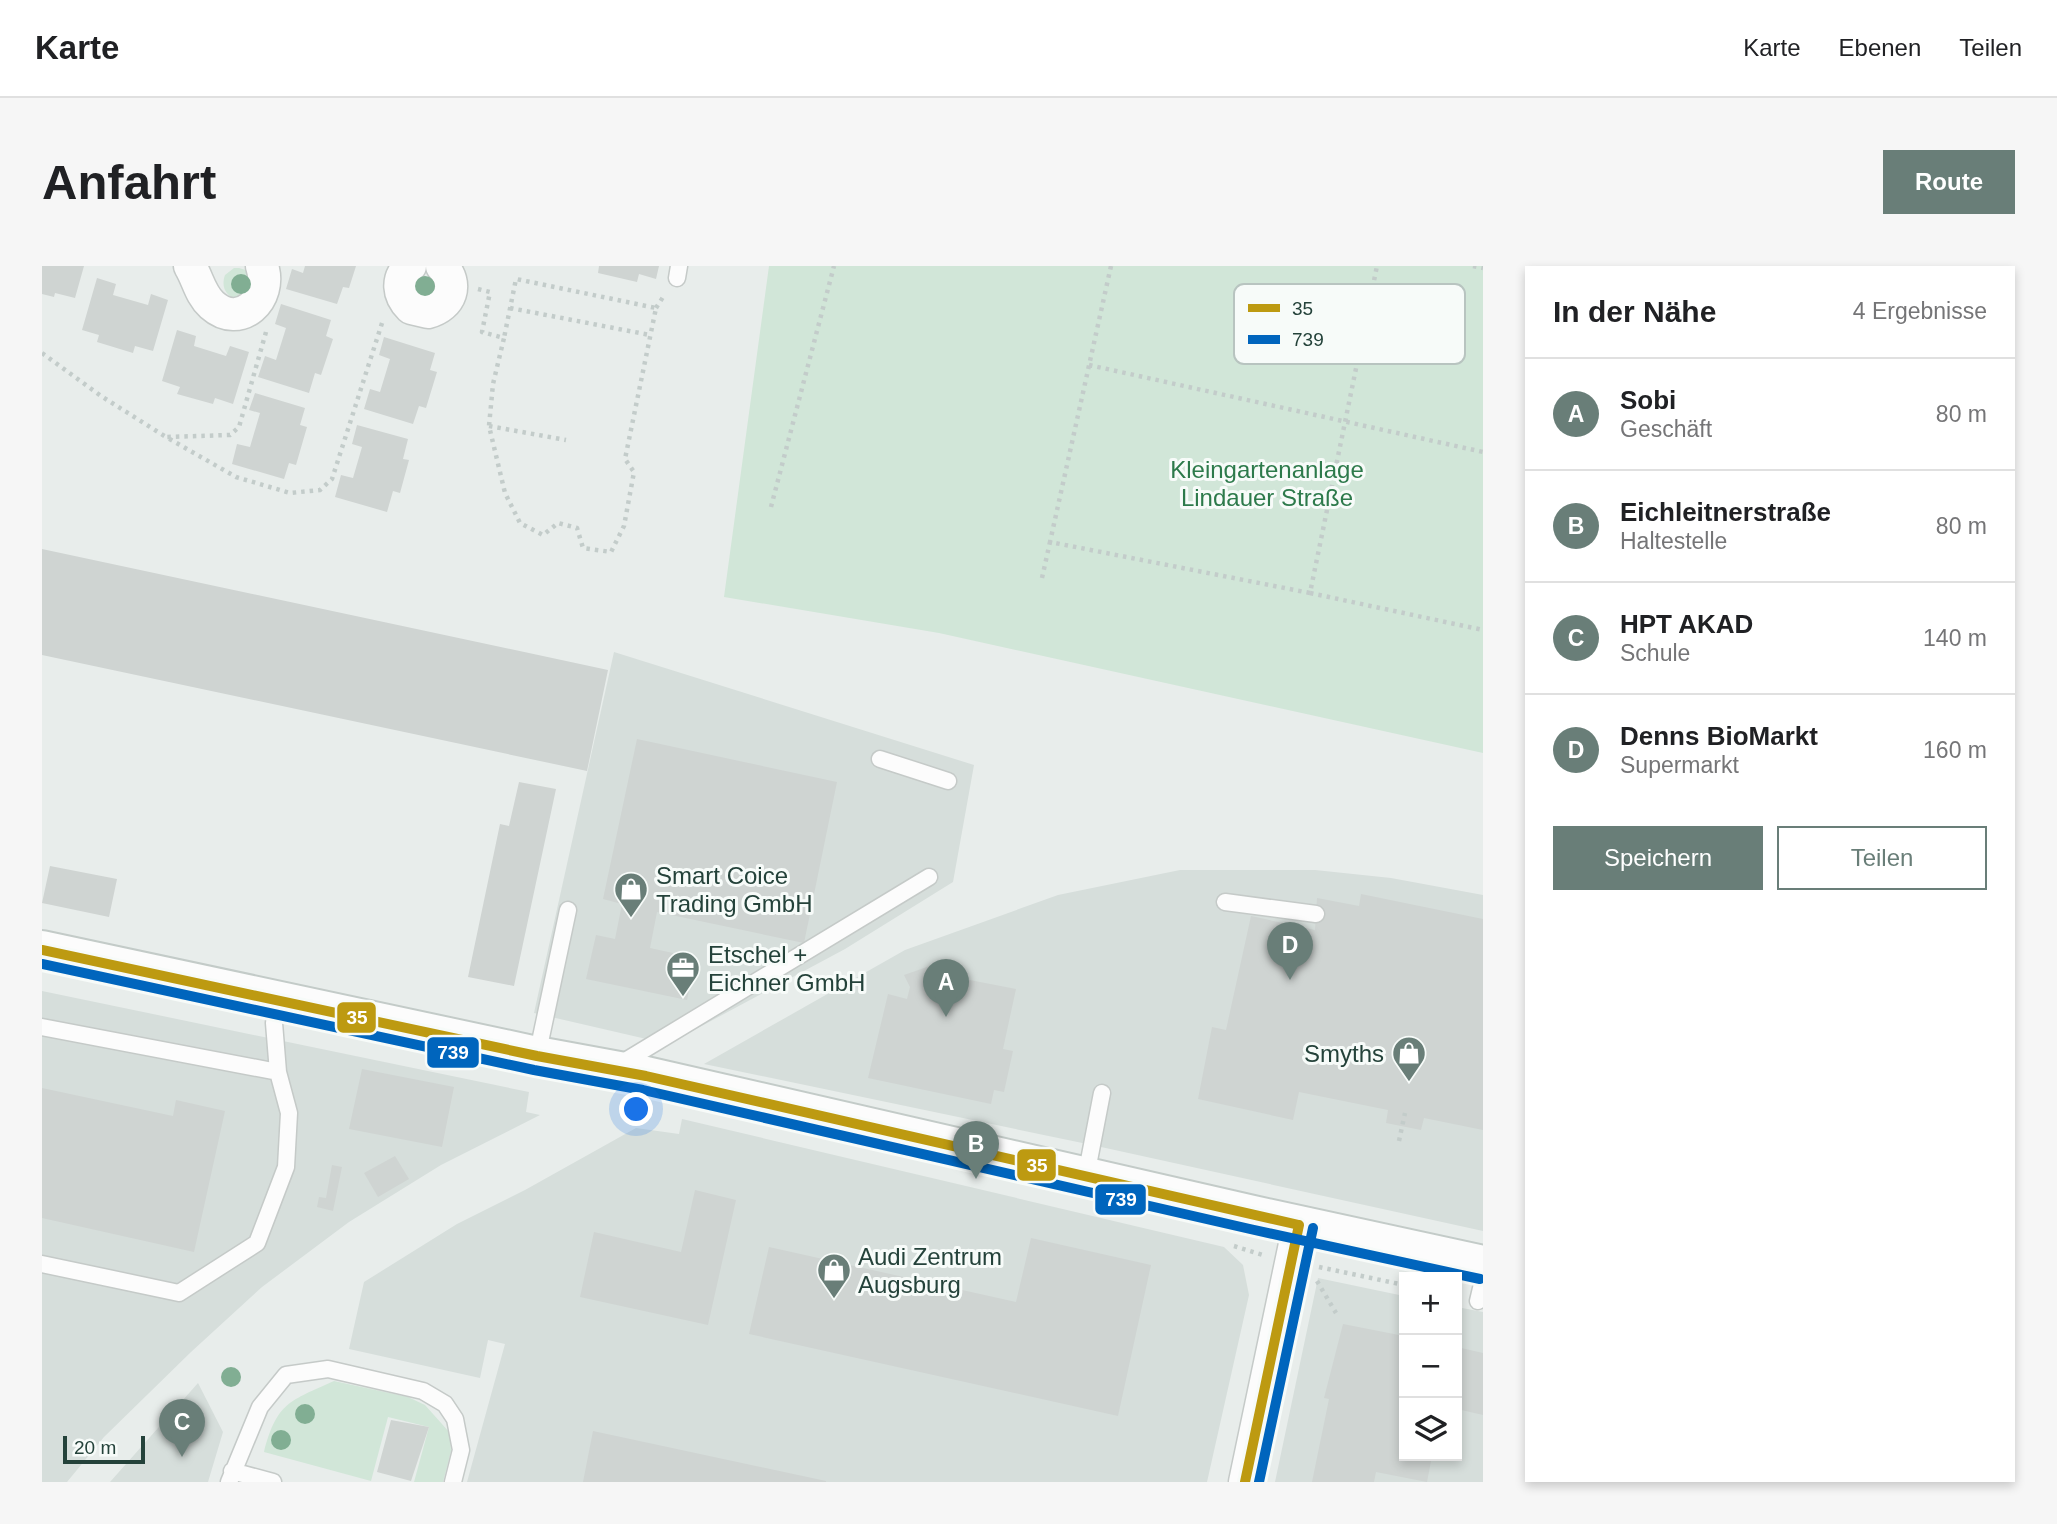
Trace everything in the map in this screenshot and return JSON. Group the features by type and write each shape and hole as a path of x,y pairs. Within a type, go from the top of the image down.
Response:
{"main road":[{"path":"42,950 537,1056 657,1078 1299,1225 1481,1283"}],"street":[{"path":"190,266 201,291 211,305 229,313 248,310 262,295 265,285 262,266"},
{"path":"406,273 411,307 428,312 444,305 452,290 449,274 442,266"},
{"path":"1245,1482 1299,1225"}],"lane":[{"path":"880,759 948,781"},
{"path":"611,1070 929,877"},
{"path":"1225,902 1316,914"},
{"path":"537,1056 568,910"},
{"path":"42,1264 179,1293 257,1242 286,1167 289,1113 278,1072 274,1023 278,1000"},
{"path":"42,1027 278,1072"},
{"path":"1086,1176 1102,1093"},
{"path":"273,1482 230,1477 260,1407 286,1375 328,1368 423,1391 445,1404 455,1419 461,1450 453,1482"}],"path":[{"path":"771,507 834,266"},
{"path":"1042,578 1111,266"},
{"path":"1373,284 1377,266"},
{"path":"1473,266 1483,268"},
{"path":"42,353 101,396 236,477 290,493 320,490 332,480 382,322 406,273"},
{"path":"516,279 656,308 650,335 625,459 634,472 624,526 611,552 583,548 577,528 558,523 543,535 520,523 505,493 489,426 493,384 516,279"},
{"path":"510,308 650,335"},
{"path":"166,437 230,435 239,427 266,330"},
{"path":"482,332 504,338"},
{"path":"1310,593 1358,364"},
{"path":"1088,365 1483,452"},
{"path":"489,426 566,440"},
{"path":"1050,542 1483,630"},
{"path":"1399,1141 1405,1113"},
{"path":"1317,1267 1315,1277 1336,1313"},
{"path":"1385,1281 1399,1284"}],"shaded area":[{"path":"614,652 974,765 953,882 845,949 668,1044 534,1013"},
{"path":"1180,870 1315,870 1391,878 1483,895 1483,1231 1092,1145 704,1064 905,950 1058,895"},
{"path":"42,991 529,1092 526,1112 540,1115 441,1165 349,1222 262,1287 191,1352 104,1437 67,1482 42,1482"},
{"path":"682,1119 1224,1247 1243,1265 1249,1295 1207,1482 467,1482 505,1344 488,1340 480,1378 349,1349 364,1282 457,1224 525,1190 636,1128 679,1134"},
{"path":"1318,1278 1399,1295 1399,1461 1462,1461 1462,1308 1483,1312 1483,1482 1275,1482"},
{"path":"198,1383 223,1432 208,1482 110,1482"}],"green space":[{"name":"Kleingartenanlage Lindauer Straße","path":"769,266 1483,266 1483,753 939,633 724,597"},
{"path":"234,268 249,271 253,290 237,299 227,293 224,283 225,275"},
{"path":"334,1381 408,1397 425,1405 450,1433 451,1451 443,1482 414,1482 429,1427 388,1417 371,1481 264,1452 274,1423 287,1405"}],"building":[{"path":"42,266 84,266 75,298 55,293 54,297 42,294"},
{"path":"305,266 356,266 349,288 343,287 337,304 286,289 292,269 303,273"},
{"path":"599,266 659,266 656,279 639,274 637,282 598,273"},
{"path":"97,278 116,284 113,295 148,305 151,294 168,300 153,351 135,346 133,353 97,342 99,335 82,330"},
{"path":"281,304 331,320 326,336 333,339 321,375 315,373 309,393 258,377 265,356 276,360 286,328 275,324"},
{"path":"177,330 196,336 194,346 226,356 230,346 249,352 233,404 215,398 213,404 177,394 180,387 162,381"},
{"path":"384,337 435,353 430,370 437,372 426,408 419,406 413,424 364,409 370,389 380,392 390,359 379,355"},
{"path":"255,393 305,408 300,425 307,427 296,465 289,463 284,479 232,464 237,444 250,447 260,413 249,410"},
{"path":"357,425 408,439 403,459 409,460 400,493 393,491 387,512 335,497 341,475 353,478 362,447 352,444"},
{"path":"42,549 608,670 587,771 42,655"},
{"path":"637,739 837,782 804,943 657,912 650,948 696,958 687,1000 586,979 596,935 615,939 622,904 603,899"},
{"path":"519,782 556,789 514,986 468,977 500,824 509,826"},
{"path":"50,866 117,879 109,917 42,903"},
{"path":"1361,894 1483,919 1483,1130 1424,1118 1421,1130 1386,1123 1388,1110 1299,1092 1293,1120 1198,1099 1212,1027 1226,1030 1251,916 1315,930 1317,898 1359,906"},
{"path":"941,962 944,975 1016,989 1003,1049 1013,1051 1004,1092 994,1090 991,1104 868,1078 888,994 907,999 910,987 904,975"},
{"path":"362,1069 454,1087 442,1147 349,1129"},
{"path":"42,1088 173,1116 176,1100 225,1111 194,1252 42,1218"},
{"path":"395,1156 409,1179 378,1197 364,1173"},
{"path":"332,1165 342,1167 333,1211 317,1207 319,1197 326,1198"},
{"path":"695,1190 736,1200 708,1325 580,1297 594,1232 681,1252"},
{"path":"1031,1238 1151,1265 1118,1416 749,1334 769,1247 1016,1302"},
{"path":"1343,1324 1399,1335 1399,1461 1431,1461 1427,1482 1376,1472 1374,1482 1312,1482 1329,1399 1324,1398"},
{"path":"1462,1348 1483,1353 1483,1415 1462,1410"},
{"path":"391,1420 429,1427 411,1481 377,1472"},
{"path":"593,1431 826,1481 826,1482 583,1482"}],"transit line":[{"name":"35","path":"42,950 537,1056 646,1076 1299,1225"},
{"name":"739","path":"42,964 534,1070 643,1090 1480,1279"},
{"name":"35","path":"1245,1482 1299,1225"},
{"name":"739","path":"1259,1482 1313,1228"}],"place":[{"name":"Smart Coice Trading GmbH","path":"631,919"},
{"name":"Denns BioMarkt","path":"1290,980"},
{"name":"Etschel + Eichner GmbH","path":"683,998"},
{"name":"Sobi","path":"946,1017"},
{"name":"Smyths","path":"1409,1083"},
{"name":"Eichleitnerstraße","path":"976,1179"},
{"name":"Audi Zentrum Augsburg","path":"834,1300"},
{"name":"HPT AKAD","path":"182,1457"}]}
